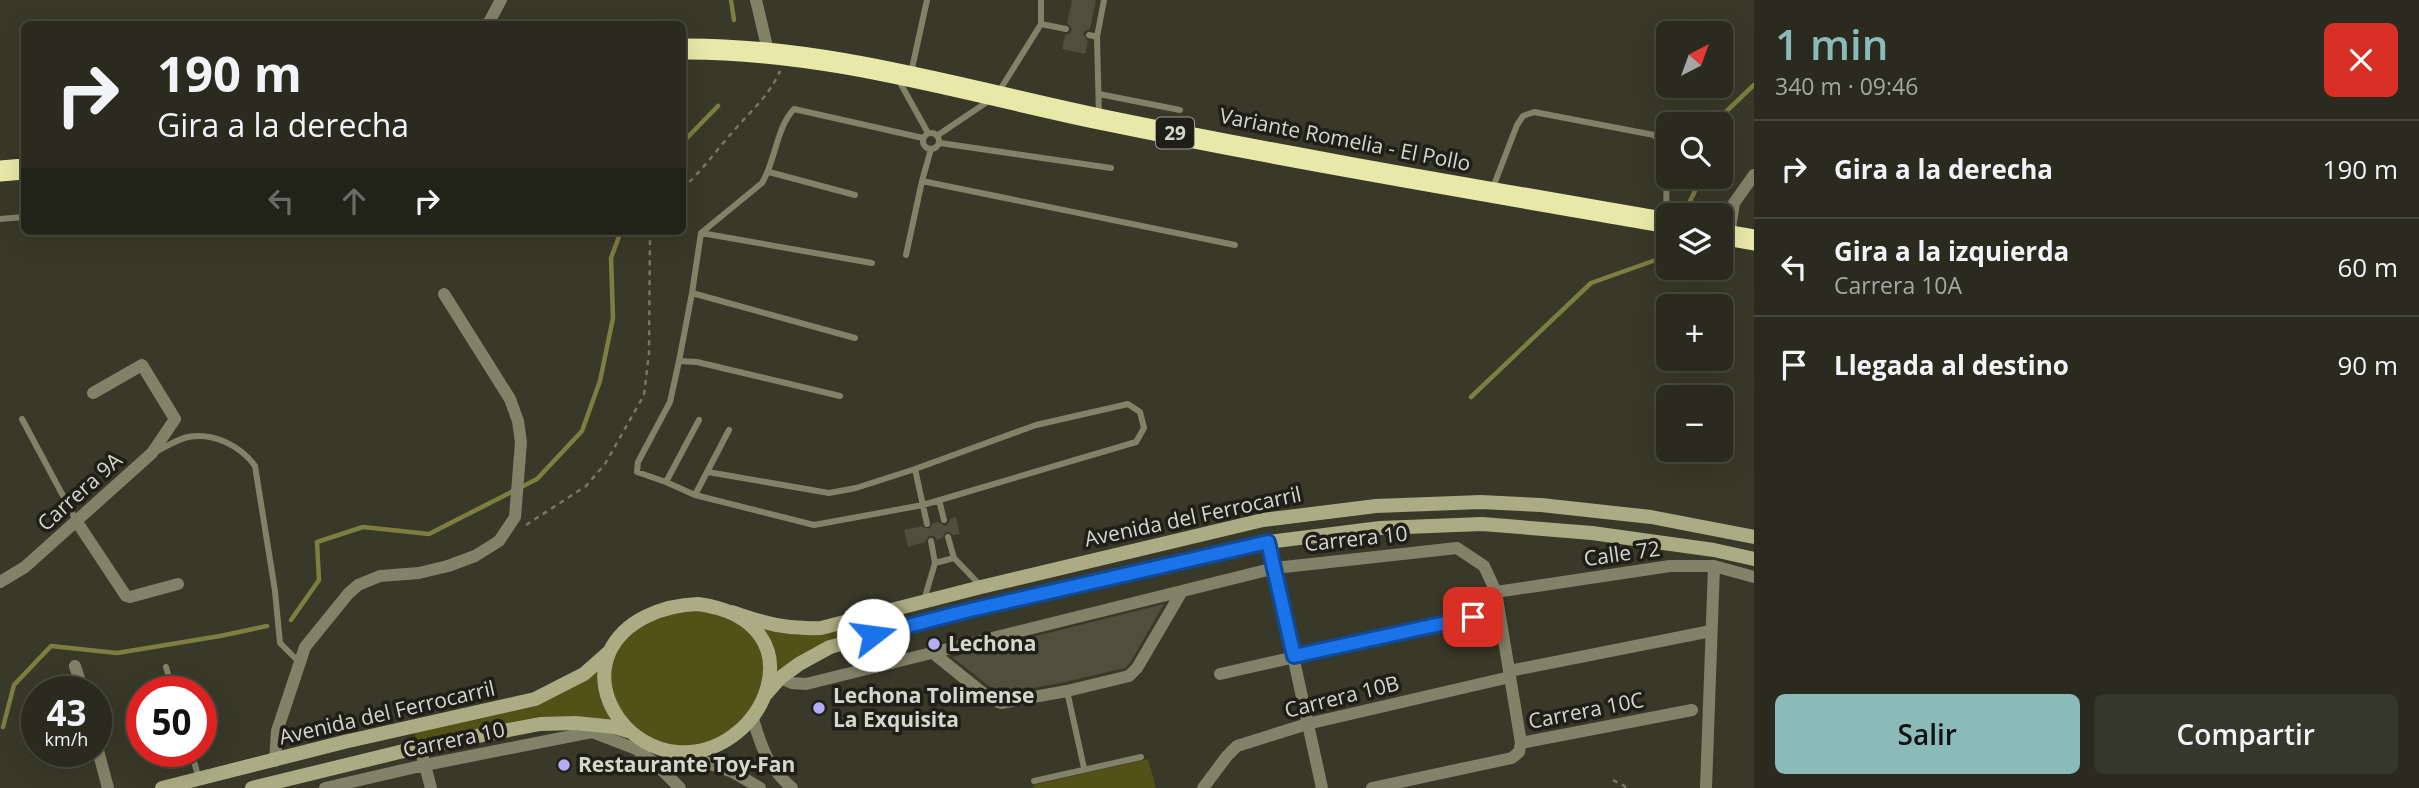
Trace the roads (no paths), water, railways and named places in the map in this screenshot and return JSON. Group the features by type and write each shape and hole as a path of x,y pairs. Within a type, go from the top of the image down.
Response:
{"highway":[{"name":"Variante Romelia - El Pollo","path":"686,49 768,51 902,73 1099,119 1656,221"},
{"path":"0,171 21,169"},
{"path":"1733,236 1754,240"}],"main road":[{"name":"Avenida del Ferrocarril","path":"732,612 768,625 803,629 845,623 981,587 1263,520 1376,506 1481,502 1541,505 1651,517 1754,536"},
{"name":"Avenida del Ferrocarril","path":"765,695 780,678 814,654 850,641 966,611 1268,542 1380,528 1482,524 1606,534 1714,550 1754,559"},
{"path":"698,604 732,612 752,625 765,645 770,666 769,685 752,716 737,732 698,750 676,752 651,745 628,731 615,714 607,694 606,673 610,651 633,625 664,608 698,604"},
{"name":"Avenida del Ferrocarril","path":"162,788 344,742 535,699 584,674 610,651"},
{"name":"Avenida del Ferrocarril","path":"252,788 420,747 540,724 615,726 628,731"}],"street":[{"path":"490,21 501,0"},
{"path":"756,0 768,51"},
{"path":"1733,206 1754,175"},
{"path":"275,761 278,731 305,647 348,594 358,585 380,576 419,573 475,556 499,541 515,517 521,442 518,421 510,399 444,294"},
{"name":"Carrera 9A","path":"0,582 25,567 152,453 175,419 142,365 93,393"},
{"path":"77,522 126,596 178,584"},
{"path":"1268,542 1322,788"},
{"name":"Carrera 10","path":"780,678 792,683 806,684 1275,568 1457,548 1484,566 1496,592"},
{"name":"Calle 72","path":"1496,592 1670,566 1714,566 1754,578"},
{"path":"1706,788 1714,566"},
{"path":"1496,592 1521,743"},
{"path":"933,653 989,698 1001,703 1129,676 1137,668 1181,593"},
{"path":"1220,674 1498,611"},
{"name":"Carrera 10B","path":"1203,788 1237,746 1307,724 1509,674 1711,631"},
{"path":"75,666 78,676"},
{"name":"Carrera 10C","path":"1372,788 1512,758 1521,743 1692,710"},
{"path":"752,716 772,769 792,788"},
{"name":"Carrera 10","path":"325,788 592,732 636,749 655,762 681,788"},
{"path":"420,747 431,788"},
{"path":"676,752 733,772 760,788"},
{"path":"102,767 108,788"}],"lane":[{"path":"928,0 902,73 925,136 925,146 931,149"},
{"path":"906,255 931,149 939,139 997,96 1041,24 1041,0"},
{"path":"1099,119 1093,36 1104,0"},
{"path":"1041,24 1066,29"},
{"path":"1099,94 1180,110"},
{"path":"708,472 830,493 856,488 915,469 1036,425 1128,404 1140,412 1144,428 1136,442 923,505 814,525 695,495 638,472 638,462 670,402 701,233 762,183 769,172 787,117 794,109 939,139 1111,168"},
{"path":"1491,193 1517,125 1523,116 1534,113 1654,135 1664,147 1667,159 1667,203"},
{"path":"769,172 855,195"},
{"path":"922,181 1235,245"},
{"path":"0,219 21,217"},
{"path":"701,233 872,262"},
{"path":"692,293 855,338"},
{"path":"679,361 697,362 840,396"},
{"path":"22,419 77,522"},
{"path":"666,482 699,420"},
{"path":"695,495 729,430"},
{"path":"152,453 187,437 204,437 219,439 247,454 255,466 281,643 299,662"},
{"path":"915,469 928,524"},
{"path":"939,500 944,520"},
{"path":"948,537 954,558 981,587"},
{"path":"923,602 935,563 931,541"},
{"path":"935,563 954,558"},
{"path":"166,667 169,676"},
{"path":"1067,691 1084,768"},
{"path":"1034,781 1141,757"},
{"path":"195,767 199,780"}],"waterway":[{"path":"731,0 734,20"},
{"path":"1726,112 1754,85"},
{"path":"686,139 718,106"},
{"path":"1689,203 1696,189"},
{"path":"291,620 319,580 317,542 363,527 429,534 537,479 582,431 600,381 613,318 611,258 620,235"},
{"path":"1471,397 1591,283 1656,260"},
{"path":"3,727 14,685 51,646 117,653 267,626"}],"place":[{"name":"Lechona","path":"934,644"},
{"name":"Lechona Tolimense La Exquisita","path":"819,708"},
{"name":"Restaurante Toy-Fan","path":"564,765"}]}
